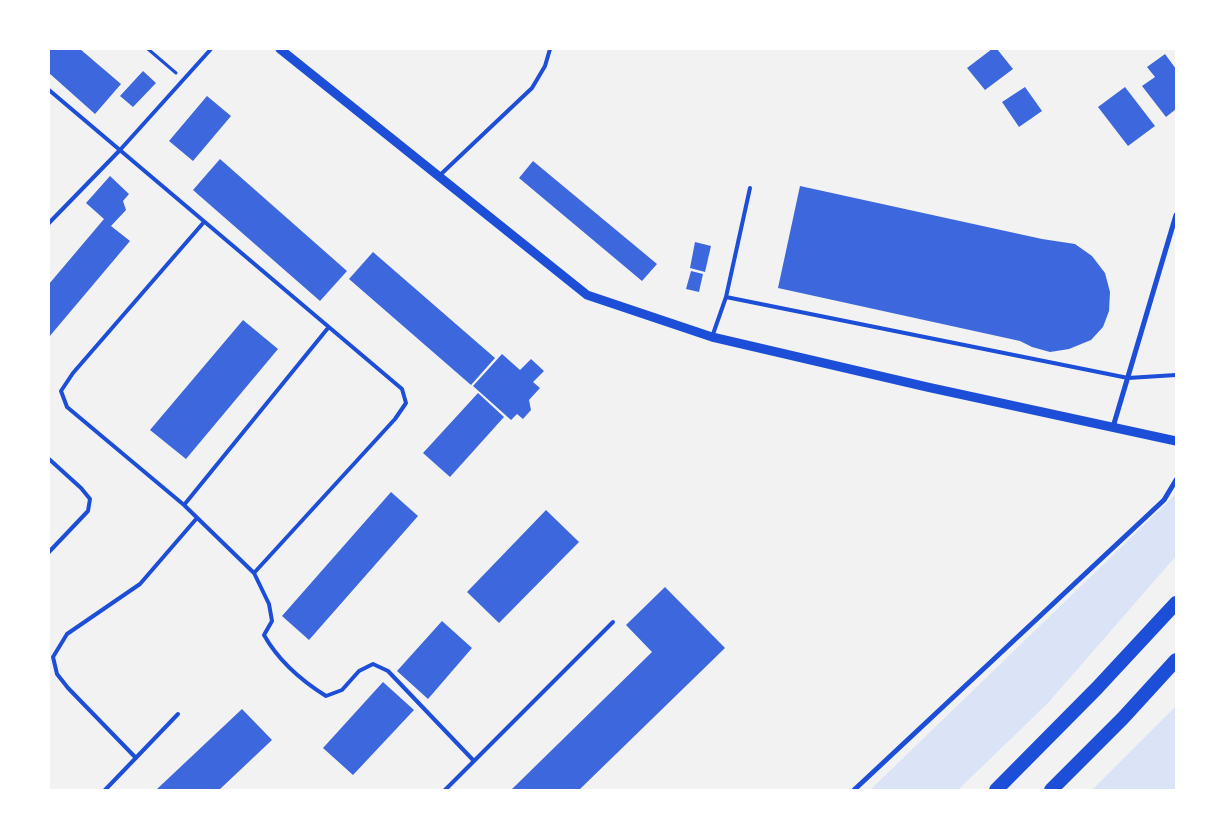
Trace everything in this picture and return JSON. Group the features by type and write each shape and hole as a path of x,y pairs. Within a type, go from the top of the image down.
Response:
{"highway":[{"path":"996,790 1097,688 1176,603"},
{"path":"1051,790 1123,718 1176,660"}],"street":[{"path":"280,49 587,295 712,337 927,387 1176,441"},
{"path":"1113,427 1176,215"},
{"path":"854,790 1164,500 1176,480"}],"lane":[{"path":"49,224 120,150 211,49"},
{"path":"439,176 532,88 545,66 550,49"},
{"path":"49,90 402,389 406,403 395,419 254,573"},
{"path":"712,337 726,297 750,188"},
{"path":"204,222 73,373 61,391 67,407 184,505 254,573 269,604 272,621 264,635 272,650 311,686 326,696 342,690 359,671 374,664 388,671 474,761"},
{"path":"726,297 1128,378 1176,375"},
{"path":"184,505 328,328"},
{"path":"49,459 90,498 88,511 49,551"},
{"path":"136,758 68,688 57,674 53,658 67,634 140,584 197,518"},
{"path":"445,790 613,622"},
{"path":"105,790 178,714"}],"path":[{"path":"148,49 184,79"}],"shaded area":[{"path":"1176,494 1176,556 1048,703 958,790 870,790"},
{"path":"1176,706 1176,790 1092,790"}],"building":[{"path":"49,49 80,49 121,84 95,114 49,73"},
{"path":"992,49 997,49 1013,69 985,90 967,68"},
{"path":"1165,54 1176,69 1176,109 1166,117 1142,86 1155,77 1147,67"},
{"path":"143,71 156,83 133,107 120,96"},
{"path":"1025,87 1042,111 1019,127 1002,102"},
{"path":"1125,87 1155,126 1128,146 1098,107"},
{"path":"207,96 231,116 193,161 169,141"},
{"path":"220,159 347,271 320,301 193,190"},
{"path":"533,161 657,264 642,281 519,178"},
{"path":"110,176 129,194 123,201 126,210 111,226 130,241 49,337 49,284 104,219 86,203"},
{"path":"800,186 1042,239 1075,244 1092,256 1105,273 1110,292 1109,311 1103,327 1091,340 1069,349 1050,352 1032,347 1020,341 778,288"},
{"path":"695,242 711,246 705,272 690,268"},
{"path":"373,252 495,358 471,385 349,279"},
{"path":"691,271 703,274 699,292 686,289"},
{"path":"243,320 278,349 186,459 150,430"},
{"path":"502,354 520,370 531,359 544,371 533,382 540,388 529,400 531,410 523,419 517,414 511,420 473,386"},
{"path":"478,393 504,417 450,477 423,453"},
{"path":"391,492 418,516 309,640 282,616"},
{"path":"546,510 579,542 499,623 467,592"},
{"path":"665,587 725,648 579,790 511,790 652,652 626,625"},
{"path":"442,621 472,648 428,699 397,671"},
{"path":"383,682 414,710 353,775 323,748"},
{"path":"242,709 272,740 219,790 156,790"}]}
